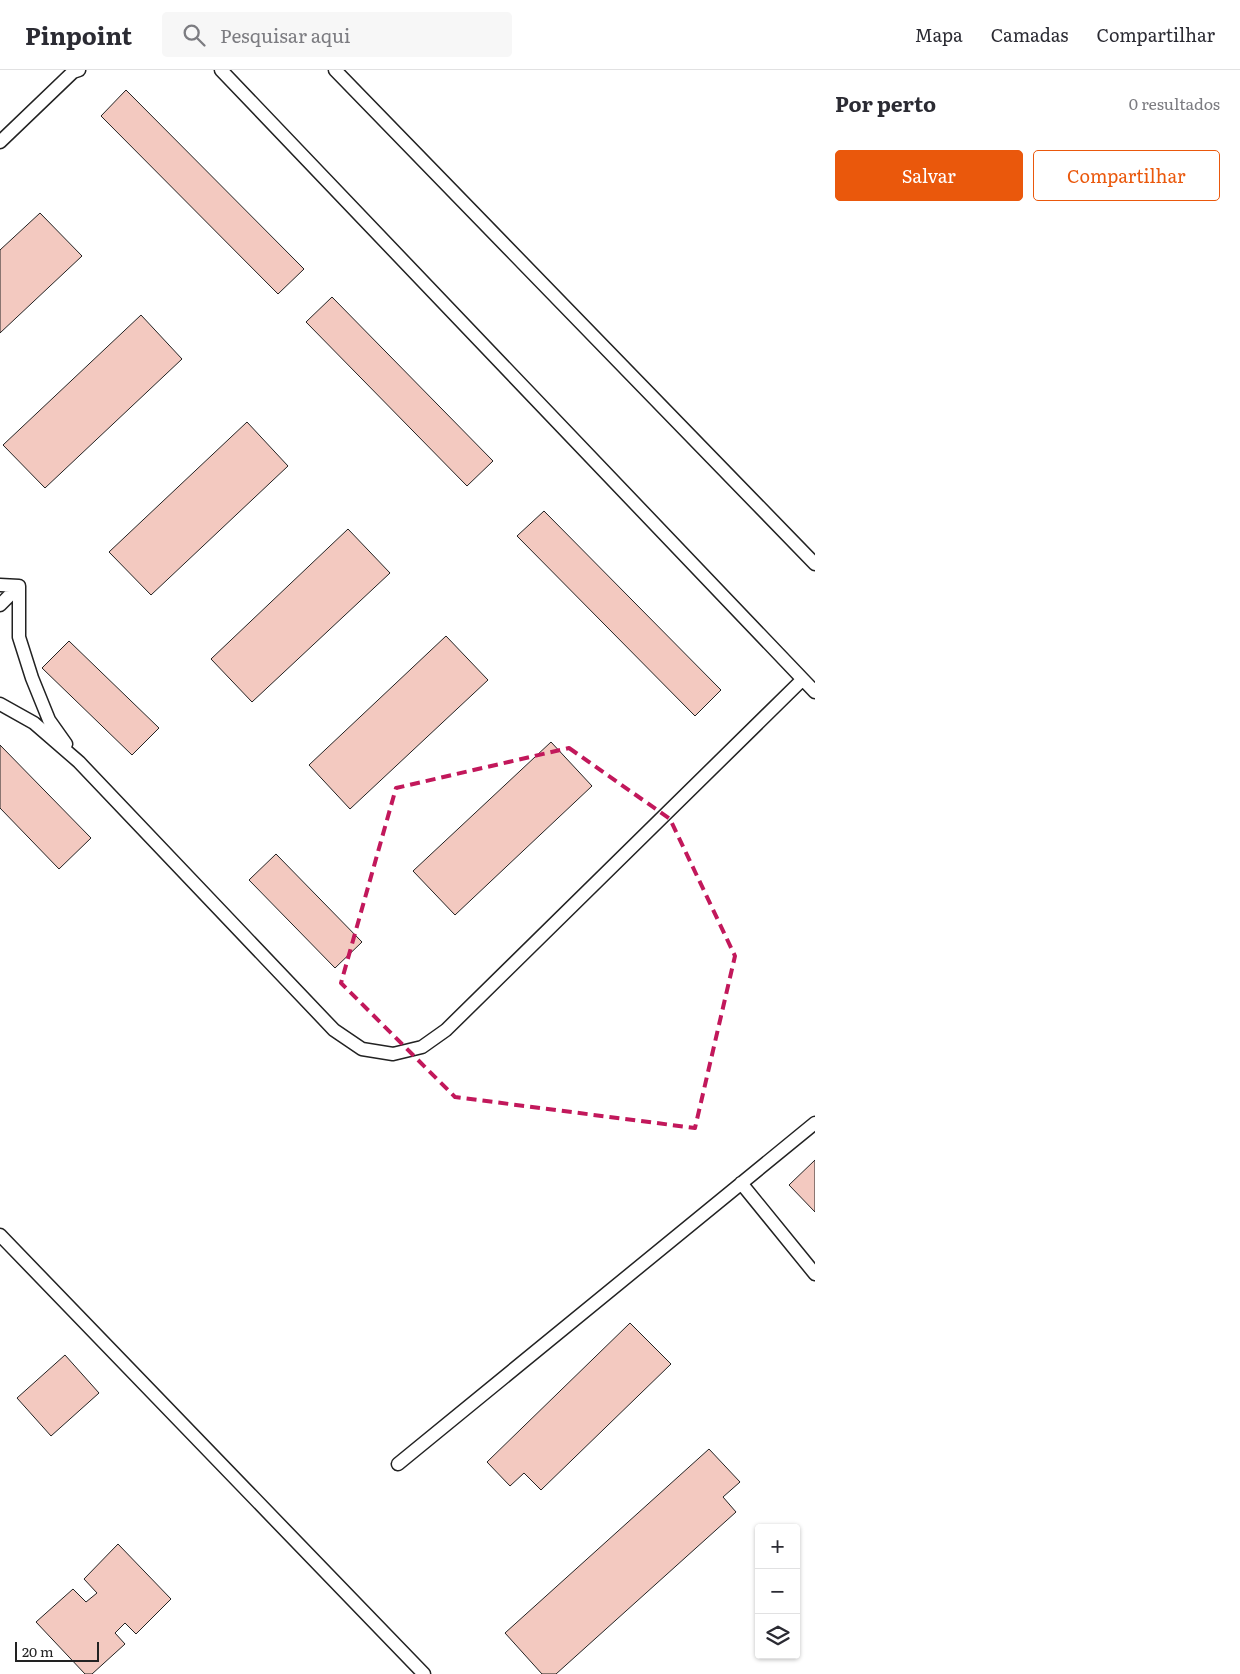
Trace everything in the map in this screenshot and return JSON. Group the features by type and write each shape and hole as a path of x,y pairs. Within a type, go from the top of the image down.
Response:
{"lane":[{"path":"0,142 75,70"},
{"path":"335,70 815,564"},
{"path":"220,71 815,692"},
{"path":"0,585 19,586"},
{"path":"19,586 19,637 32,678 49,720 79,762"},
{"path":"0,605 19,586"},
{"path":"0,704 34,723 79,762 334,1030 362,1049 394,1054 422,1047 446,1030 802,680"},
{"path":"398,1464 815,1123"},
{"path":"741,1183 815,1274"},
{"path":"0,1235 424,1674"}],"highlighted area":[{"path":"569,748 670,819 735,956 695,1128 455,1097 341,983 396,788"}],"building":[{"path":"126,90 304,269 278,294 101,116"},
{"path":"40,213 82,256 0,333 0,250"},
{"path":"332,297 493,461 467,486 306,322"},
{"path":"141,315 182,359 45,488 3,445"},
{"path":"247,422 288,466 151,595 109,552"},
{"path":"544,511 721,690 695,716 517,536"},
{"path":"348,529 390,573 252,702 211,659"},
{"path":"446,636 488,680 350,809 309,765"},
{"path":"69,641 159,728 132,755 42,668"},
{"path":"551,742 592,786 455,915 413,871"},
{"path":"0,745 91,838 59,869 0,808"},
{"path":"276,854 362,942 335,968 249,880"},
{"path":"815,1160 815,1212 789,1185"},
{"path":"630,1323 671,1364 541,1490 524,1473 510,1486 487,1462"},
{"path":"65,1355 99,1393 51,1436 17,1398"},
{"path":"709,1449 740,1482 723,1497 736,1512 556,1674 542,1674 505,1633"},
{"path":"118,1544 171,1599 136,1634 125,1623 115,1633 125,1644 92,1674 85,1674 36,1622 73,1589 86,1602 97,1593 84,1579"}]}
